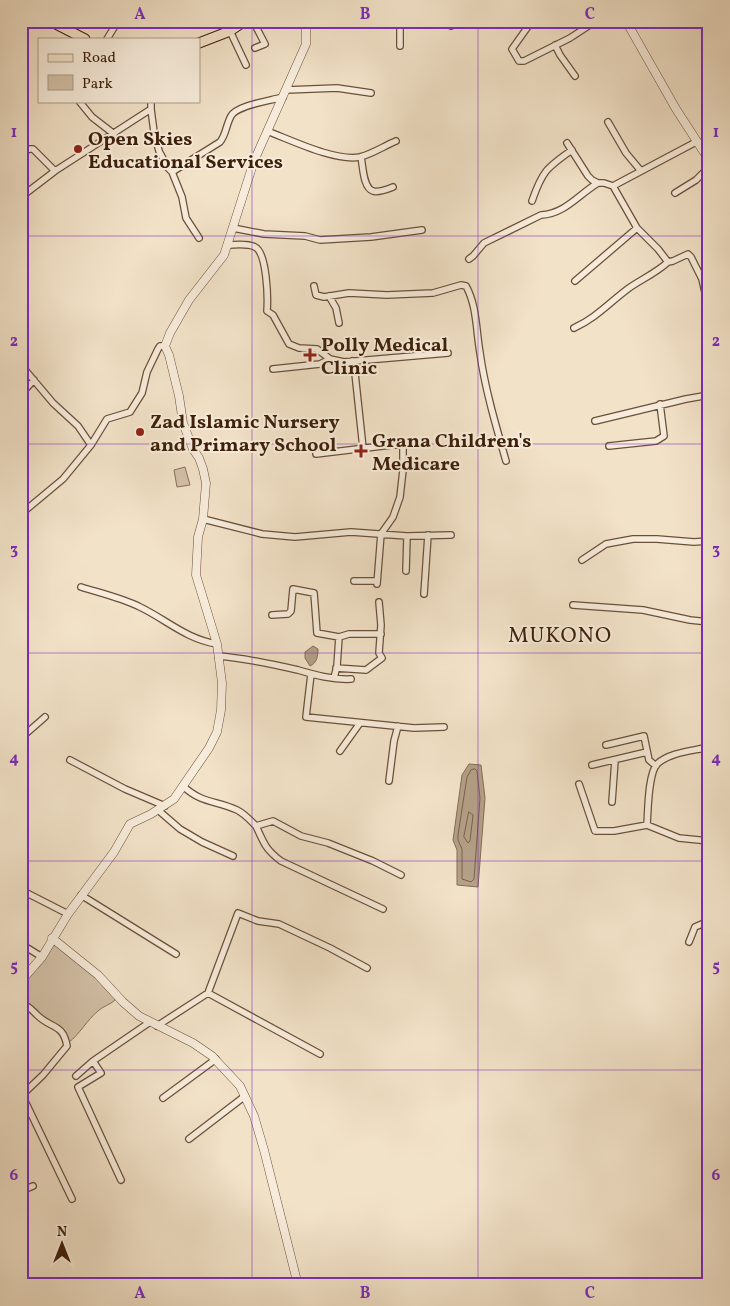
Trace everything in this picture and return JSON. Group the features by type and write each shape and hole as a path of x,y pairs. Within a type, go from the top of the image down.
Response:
{"main road":[{"path":"200,43 230,31 245,21"},
{"path":"51,22 83,38"}],"street":[{"path":"108,38 118,21"},
{"path":"253,21 265,44 255,48"},
{"path":"21,981 42,957 68,914 105,866 130,824 162,808 174,799 209,748 217,732 222,710 222,683 217,644 196,575 198,537 203,519 206,494 205,476 183,423 179,396 165,346 188,300 224,255 254,161 307,40 306,28 302,21"},
{"path":"400,21 400,46"},
{"path":"532,21 512,49 519,61 524,61 579,33 596,21"},
{"path":"626,21 676,109 709,160"},
{"path":"230,31 246,65"},
{"path":"555,45 575,76"},
{"path":"172,172 220,142 233,113 240,109 284,94 337,88 371,93"},
{"path":"80,102 92,117 114,134"},
{"path":"151,102 154,132 159,151 172,172 182,197 186,218 199,238"},
{"path":"21,196 151,109"},
{"path":"608,122 626,153 641,171"},
{"path":"267,131 333,155 348,158 361,157 396,141"},
{"path":"613,186 696,142"},
{"path":"567,143 592,180 613,186 636,228 658,249 668,262"},
{"path":"21,152 30,148 33,149 55,172"},
{"path":"532,201 543,173 550,165 572,150"},
{"path":"361,157 367,186 371,191 375,192 393,187"},
{"path":"675,193 696,180 709,167"},
{"path":"469,260 484,243 541,215 550,215 566,207 598,183"},
{"path":"233,228 264,234 305,236 320,240 371,237 422,230"},
{"path":"575,281 636,228"},
{"path":"228,245 252,246 259,250 263,261 267,311 273,315 288,344 300,348 317,349 335,361 448,353"},
{"path":"574,328 588,322 628,289 668,262 688,254 702,279 709,310"},
{"path":"314,286 316,295 320,296 349,293 388,295 433,293 461,284 466,286 473,298 480,354 506,461"},
{"path":"329,296 336,308 339,323"},
{"path":"21,514 63,479 91,445 107,419 130,412 142,393 149,368 158,349 160,346 165,346"},
{"path":"272,369 320,364 330,359"},
{"path":"352,361 354,364 363,448"},
{"path":"21,365 53,404 78,426 91,445"},
{"path":"21,394 34,380"},
{"path":"595,421 660,404 709,396"},
{"path":"609,446 656,441 664,436 660,404"},
{"path":"316,454 396,445 402,447 403,470 400,496 393,517 381,534 377,582 354,581"},
{"path":"203,519 279,536 313,536 351,532 407,536 451,535"},
{"path":"424,594 428,535"},
{"path":"406,572 407,536"},
{"path":"582,560 606,544 632,539 709,541"},
{"path":"81,587 140,606 178,630 202,642 217,644"},
{"path":"272,615 288,614 291,611 293,589 307,591 314,593 317,632 339,637 349,634 381,634"},
{"path":"336,668 366,670 382,658 379,652 381,634 379,602"},
{"path":"573,605 643,610 709,622"},
{"path":"334,678 339,637"},
{"path":"218,656 334,678 351,679"},
{"path":"311,674 306,717 414,728 444,727"},
{"path":"21,738 45,717"},
{"path":"340,751 360,723"},
{"path":"389,781 394,741 398,726"},
{"path":"606,745 644,736 649,760 656,766"},
{"path":"647,825 650,788 656,766 674,755 709,747"},
{"path":"592,765 648,752"},
{"path":"70,760 162,808 180,829 202,842 233,856"},
{"path":"612,802 615,760"},
{"path":"579,784 595,831 614,831 647,825 679,838 709,841"},
{"path":"184,786 200,799 239,811 256,826 269,852 281,861 383,909"},
{"path":"256,826 273,821 301,836 328,843 373,861 401,875"},
{"path":"21,890 68,914"},
{"path":"82,895 176,954"},
{"path":"76,1076 94,1061 208,992 238,913 258,921 279,924 367,968"},
{"path":"689,942 695,927 709,920"},
{"path":"52,938 98,975 139,1016 192,1043 216,1059 240,1086 254,1116 264,1150 298,1285"},
{"path":"21,944 42,957"},
{"path":"208,992 320,1054"},
{"path":"21,1003 29,1006 37,1016 61,1030 65,1037 67,1046 22,1096 72,1199"},
{"path":"163,1098 216,1059"},
{"path":"94,1061 101,1073 78,1087 121,1180"},
{"path":"188,1139 245,1096"},
{"path":"21,1190 33,1186"}],"green space":[{"path":"185,467 190,485 177,487 174,470"},
{"path":"55,945 95,975 114,996 115,1000 100,1009 68,1043 66,1032 21,1000 21,985 44,961 52,946"}],"water":[{"path":"313,646 318,649 318,654 316,661 310,666 305,658 305,652"},
{"path":"469,764 481,765 485,798 478,887 457,885 457,850 453,840 462,775"}],"place":[{"name":"Open Skies Educational Services","path":"78,149"},
{"name":"Polly Medical Clinic","path":"310,355"},
{"name":"Zad Islamic Nursery and Primary School","path":"140,432"},
{"name":"Grana Children's Medicare","path":"361,451"}],"district":[{"name":"MUKONO","path":"560,634"}]}
